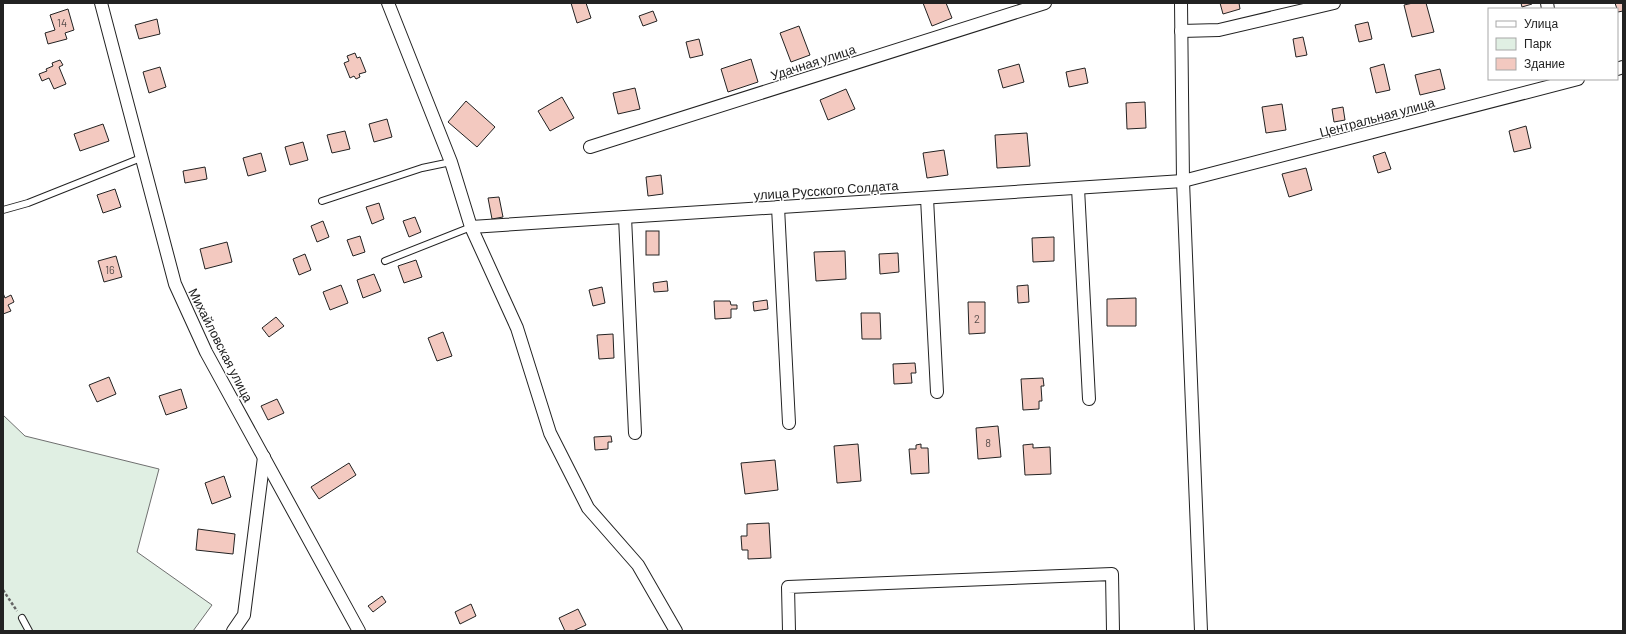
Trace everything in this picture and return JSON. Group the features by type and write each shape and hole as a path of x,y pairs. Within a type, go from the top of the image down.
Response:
{"street":[{"name":"Михайловская улица","path":"101,3 175,284 206,352 359,631"},
{"path":"388,3 452,162 471,227 517,328 550,433 588,508 638,565 676,631"},
{"name":"Удачная улица","path":"590,147 1045,3"},
{"path":"1181,3 1184,181 1201,631"},
{"path":"1181,31 1218,30 1334,3"},
{"name":"Центральная улица","path":"1184,181 1565,81"},
{"name":"улица Русского Солдата","path":"471,227 1184,181"},
{"path":"1078,188 1089,399"},
{"path":"927,198 937,392"},
{"path":"778,207 789,423"},
{"path":"625,217 635,433"},
{"path":"233,631 244,614 264,457"},
{"path":"789,631 788,587 1112,574 1113,631"}],"lane":[{"path":"3,210 28,203 141,158"},
{"path":"322,201 422,168 452,162"},
{"path":"385,261 471,227"},
{"path":"22,618 29,631"}],"path":[{"path":"3,590 22,618"}],"green space":[{"path":"3,415 25,436 159,469 137,552 212,605 193,631 32,631 20,622 26,631 3,631"}],"building":[{"path":"571,3 586,3 591,18 577,23"},
{"path":"923,3 946,3 952,18 932,26"},
{"path":"1220,3 1239,3 1240,9 1223,14"},
{"path":"1426,3 1434,32 1412,37 1404,5"},
{"path":"1521,3 1532,3 1532,4 1522,7"},
{"path":"1615,3 1623,3 1623,11 1618,12 1618,8"},
{"path":"68,9 74,30 65,33 67,39 48,44 45,33 55,30 50,15"},
{"path":"653,11 657,21 643,26 639,16"},
{"path":"157,19 160,34 139,39 135,25"},
{"path":"1368,22 1372,39 1359,42 1355,25"},
{"path":"799,26 810,55 791,62 780,33"},
{"path":"1303,37 1307,55 1296,57 1293,39"},
{"path":"699,39 703,55 690,58 686,42"},
{"path":"355,53 357,58 360,57 366,72 359,74 360,77 356,79 354,76 350,78 344,63 349,61 347,56"},
{"path":"751,59 758,82 728,92 721,69"},
{"path":"60,60 63,65 59,67 66,84 54,89 49,78 42,81 39,74 47,71 46,69 53,66 52,63"},
{"path":"1019,64 1024,82 1003,88 998,70"},
{"path":"1384,64 1390,90 1376,93 1370,68"},
{"path":"160,67 166,87 149,93 143,72"},
{"path":"1085,68 1088,83 1069,87 1066,72"},
{"path":"1440,69 1445,89 1420,95 1415,75"},
{"path":"635,88 640,109 618,114 613,93"},
{"path":"846,89 855,109 828,120 820,100"},
{"path":"562,97 574,118 550,131 538,111"},
{"path":"466,101 495,127 477,147 448,122"},
{"path":"1145,102 1146,128 1127,129 1126,103"},
{"path":"1282,104 1286,130 1266,133 1262,107"},
{"path":"1343,107 1345,120 1334,122 1332,109"},
{"path":"387,119 392,137 374,142 369,124"},
{"path":"103,124 109,141 80,151 74,134"},
{"path":"1526,126 1531,148 1514,152 1509,131"},
{"path":"345,131 350,149 332,153 327,135"},
{"path":"1027,133 1030,166 997,168 995,135"},
{"path":"303,142 308,160 290,165 285,147"},
{"path":"944,150 948,175 927,178 923,153"},
{"path":"1385,152 1391,169 1378,173 1373,156"},
{"path":"261,153 266,171 248,176 243,158"},
{"path":"205,167 207,179 185,183 183,171"},
{"path":"1306,168 1312,190 1289,197 1282,174"},
{"path":"661,175 663,194 648,196 646,177"},
{"path":"115,189 121,207 103,213 97,195"},
{"path":"499,197 503,217 492,219 488,198"},
{"path":"379,203 384,219 372,224 366,207"},
{"path":"415,217 421,232 409,237 403,221"},
{"path":"323,221 329,237 317,242 311,226"},
{"path":"646,231 659,231 659,255 646,255"},
{"path":"360,236 365,252 353,256 347,240"},
{"path":"1054,237 1054,261 1033,262 1032,238"},
{"path":"227,242 232,262 205,269 200,249"},
{"path":"845,251 846,279 816,281 814,252"},
{"path":"898,253 899,272 880,274 879,254"},
{"path":"305,254 311,270 299,275 293,259"},
{"path":"116,256 122,277 104,282 98,261"},
{"path":"416,260 422,277 404,283 398,266"},
{"path":"374,274 381,291 363,298 357,280"},
{"path":"667,281 668,291 654,292 653,283"},
{"path":"341,285 348,303 330,310 323,292"},
{"path":"1028,285 1029,302 1018,303 1017,286"},
{"path":"602,287 605,303 593,306 589,290"},
{"path":"3,293 5,298 11,295 14,302 8,305 11,311 3,314"},
{"path":"1136,298 1136,326 1107,326 1107,299"},
{"path":"767,300 768,309 754,311 753,302"},
{"path":"714,301 730,301 731,305 737,305 737,309 731,309 731,318 715,319"},
{"path":"968,302 985,302 985,333 969,334"},
{"path":"861,313 880,313 881,339 862,339"},
{"path":"276,317 284,326 269,337 262,328"},
{"path":"443,332 452,356 437,361 428,338"},
{"path":"613,334 614,358 599,359 597,335"},
{"path":"915,363 916,373 911,373 912,383 894,384 893,364"},
{"path":"109,377 116,394 97,402 89,385"},
{"path":"1043,378 1044,386 1041,386 1042,401 1039,401 1039,409 1023,410 1021,379"},
{"path":"181,389 187,408 166,415 159,396"},
{"path":"277,399 284,413 268,420 261,406"},
{"path":"998,426 1001,457 978,459 976,428"},
{"path":"611,436 612,442 608,442 608,449 595,450 594,437"},
{"path":"858,444 861,481 837,483 834,446"},
{"path":"921,444 921,448 928,448 929,473 911,474 909,449 916,449 916,445"},
{"path":"1033,444 1033,448 1050,447 1051,474 1025,475 1023,445"},
{"path":"775,460 778,490 745,494 741,463"},
{"path":"349,463 356,475 319,499 311,487"},
{"path":"224,476 231,497 212,504 205,483"},
{"path":"769,523 771,558 748,559 748,550 742,550 741,536 747,536 747,524"},
{"path":"198,529 235,534 233,554 196,550"},
{"path":"382,596 386,602 373,612 368,606"},
{"path":"471,604 476,616 460,624 455,612"},
{"path":"578,609 586,625 573,631 565,631 559,618"}]}
